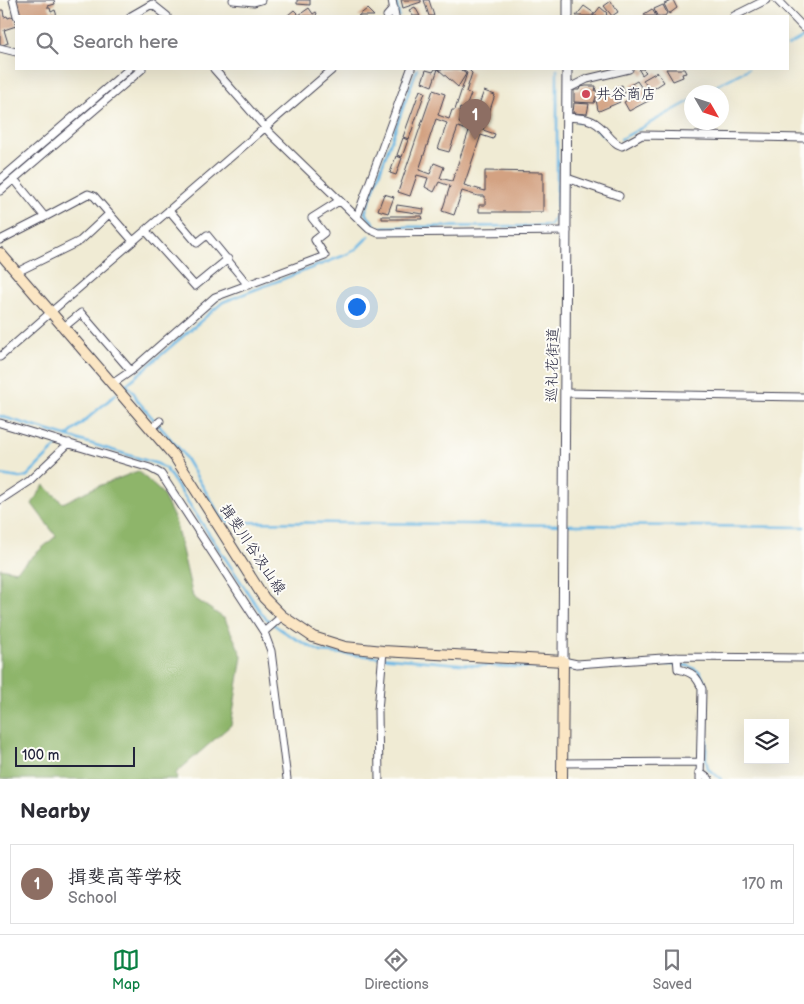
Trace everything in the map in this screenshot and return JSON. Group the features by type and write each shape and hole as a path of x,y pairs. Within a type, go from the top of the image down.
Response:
{"main road":[{"name":"揖斐川谷汲山線","path":"0,253 175,457 264,598 282,616 313,637 345,647 383,651 563,661"},
{"path":"562,779 563,661"}],"street":[{"path":"13,0 17,15"},
{"path":"132,15 147,4 160,0"},
{"path":"233,0 254,2 261,0"},
{"path":"568,0 568,15"},
{"path":"736,15 766,0"},
{"path":"777,0 804,28"},
{"path":"147,4 165,15"},
{"path":"387,15 393,4"},
{"path":"0,48 15,52"},
{"path":"0,180 128,70"},
{"path":"0,191 141,70"},
{"path":"215,70 264,128 339,201 369,228 378,233 567,231"},
{"path":"0,358 145,230 332,70"},
{"path":"358,217 411,70"},
{"name":"巡礼花街道","path":"563,661 567,70"},
{"path":"567,88 587,79 624,70"},
{"path":"566,117 586,118 598,124 617,144 622,146 642,135 804,138"},
{"path":"567,178 620,196"},
{"path":"14,179 45,217"},
{"path":"0,240 88,194 94,196 133,241"},
{"path":"112,384 131,371 222,293 325,256 315,240 324,233 312,218 339,201"},
{"path":"169,210 197,243 207,235 248,285"},
{"path":"17,272 80,241 108,214"},
{"path":"145,230 195,286 228,259"},
{"path":"64,327 81,313 131,371"},
{"path":"565,393 804,397"},
{"path":"151,429 160,421"},
{"path":"0,423 150,468 161,474 264,632 271,650 286,779"},
{"path":"0,500 29,481 70,443"},
{"path":"264,632 282,616"},
{"path":"379,779 378,712 383,651"},
{"path":"677,657 678,669 688,671 697,677 702,689 699,775 710,779"},
{"path":"563,661 577,664 677,657 804,658"},
{"path":"562,763 699,762"}],"green space":[{"path":"138,471 162,493 175,520 193,597 225,619 242,656 231,725 176,773 177,779 0,779 0,568 16,571 56,536 32,504 44,485 63,503 91,489"}],"building":[{"path":"16,0 54,0 55,4 48,6 48,8 50,8 51,12 55,10 57,15 21,15"},
{"path":"297,0 310,0 310,5 297,4"},
{"path":"401,0 421,0 421,2 403,8"},
{"path":"424,0 429,0 434,15 429,15"},
{"path":"673,0 677,8 669,14 664,4"},
{"path":"611,1 618,12 611,15 604,6"},
{"path":"663,5 667,13 666,15 657,15 654,9"},
{"path":"584,6 594,13 593,15 577,15"},
{"path":"415,7 419,15 412,15 409,10"},
{"path":"600,7 607,13 607,15 594,15"},
{"path":"309,8 313,14 316,12 317,14 316,15 299,15"},
{"path":"367,9 373,15 359,15"},
{"path":"652,9 655,15 644,15"},
{"path":"0,10 3,10 4,17 14,16 15,26 4,30 8,43 0,44"},
{"path":"294,10 299,15 288,15"},
{"path":"426,70 433,72 438,70 432,86 422,82"},
{"path":"439,70 461,70 466,74 458,87"},
{"path":"462,70 469,70 472,73 466,92 471,94 465,110 460,108 459,111 462,115 459,123 470,127 484,91 495,95 483,130 495,134 493,139 481,135 464,185 485,191 485,171 543,172 543,212 479,212 479,205 485,205 485,196 462,191 454,215 442,211 450,186 439,182 434,192 425,187 428,178 417,175 410,196 398,192 433,90 445,94 438,115 449,119 452,110 455,110 467,73","holes":["436,119 447,123 438,149 449,152 458,127 469,131 452,181 440,178 444,167 434,163 430,174 419,170"]},
{"path":"639,70 646,72 642,75"},
{"path":"667,70 684,70 686,73 682,74 683,77 673,81"},
{"path":"657,72 664,82 650,91 643,80"},
{"path":"637,81 650,100 629,111 624,102 637,95 630,85"},
{"path":"622,85 625,93 619,95 616,87"},
{"name":"井谷商店","path":"596,86 595,91 598,91 594,103 574,102 574,90 579,90 580,87"},
{"path":"420,90 425,92 409,139 403,137"},
{"path":"616,92 620,102 599,111 596,100 606,93 607,96"},
{"path":"574,103 589,104 587,114 573,113"},
{"path":"403,138 408,140 402,157 397,155"},
{"path":"396,156 402,158 396,175 390,173"},
{"path":"384,194 394,197 388,213 378,210"},
{"path":"397,205 424,209 423,214 396,210"},
{"path":"382,216 422,216 423,219 382,219"}],"waterway":[{"path":"396,0 399,15"},
{"path":"789,45 804,37"},
{"path":"375,230 374,223 365,213 417,70"},
{"path":"376,229 385,227 550,225 557,214 557,70"},
{"path":"718,85 746,70"},
{"path":"621,139 684,104"},
{"path":"577,121 593,125 604,136"},
{"path":"120,390 223,302 348,254 369,236"},
{"path":"126,384 137,400 182,452 221,517 228,522 804,527"},
{"path":"67,436 116,394"},
{"path":"0,416 158,464 166,469 262,614 297,640 321,652 471,665 560,669"},
{"path":"0,475 20,478 27,476 61,442"},
{"path":"566,669 670,664 689,666 700,672 707,694 706,759 708,769 721,779"}],"place":[{"name":"井谷商店","path":"586,94"},
{"name":"揖斐高等学校","path":"475,140"}]}
